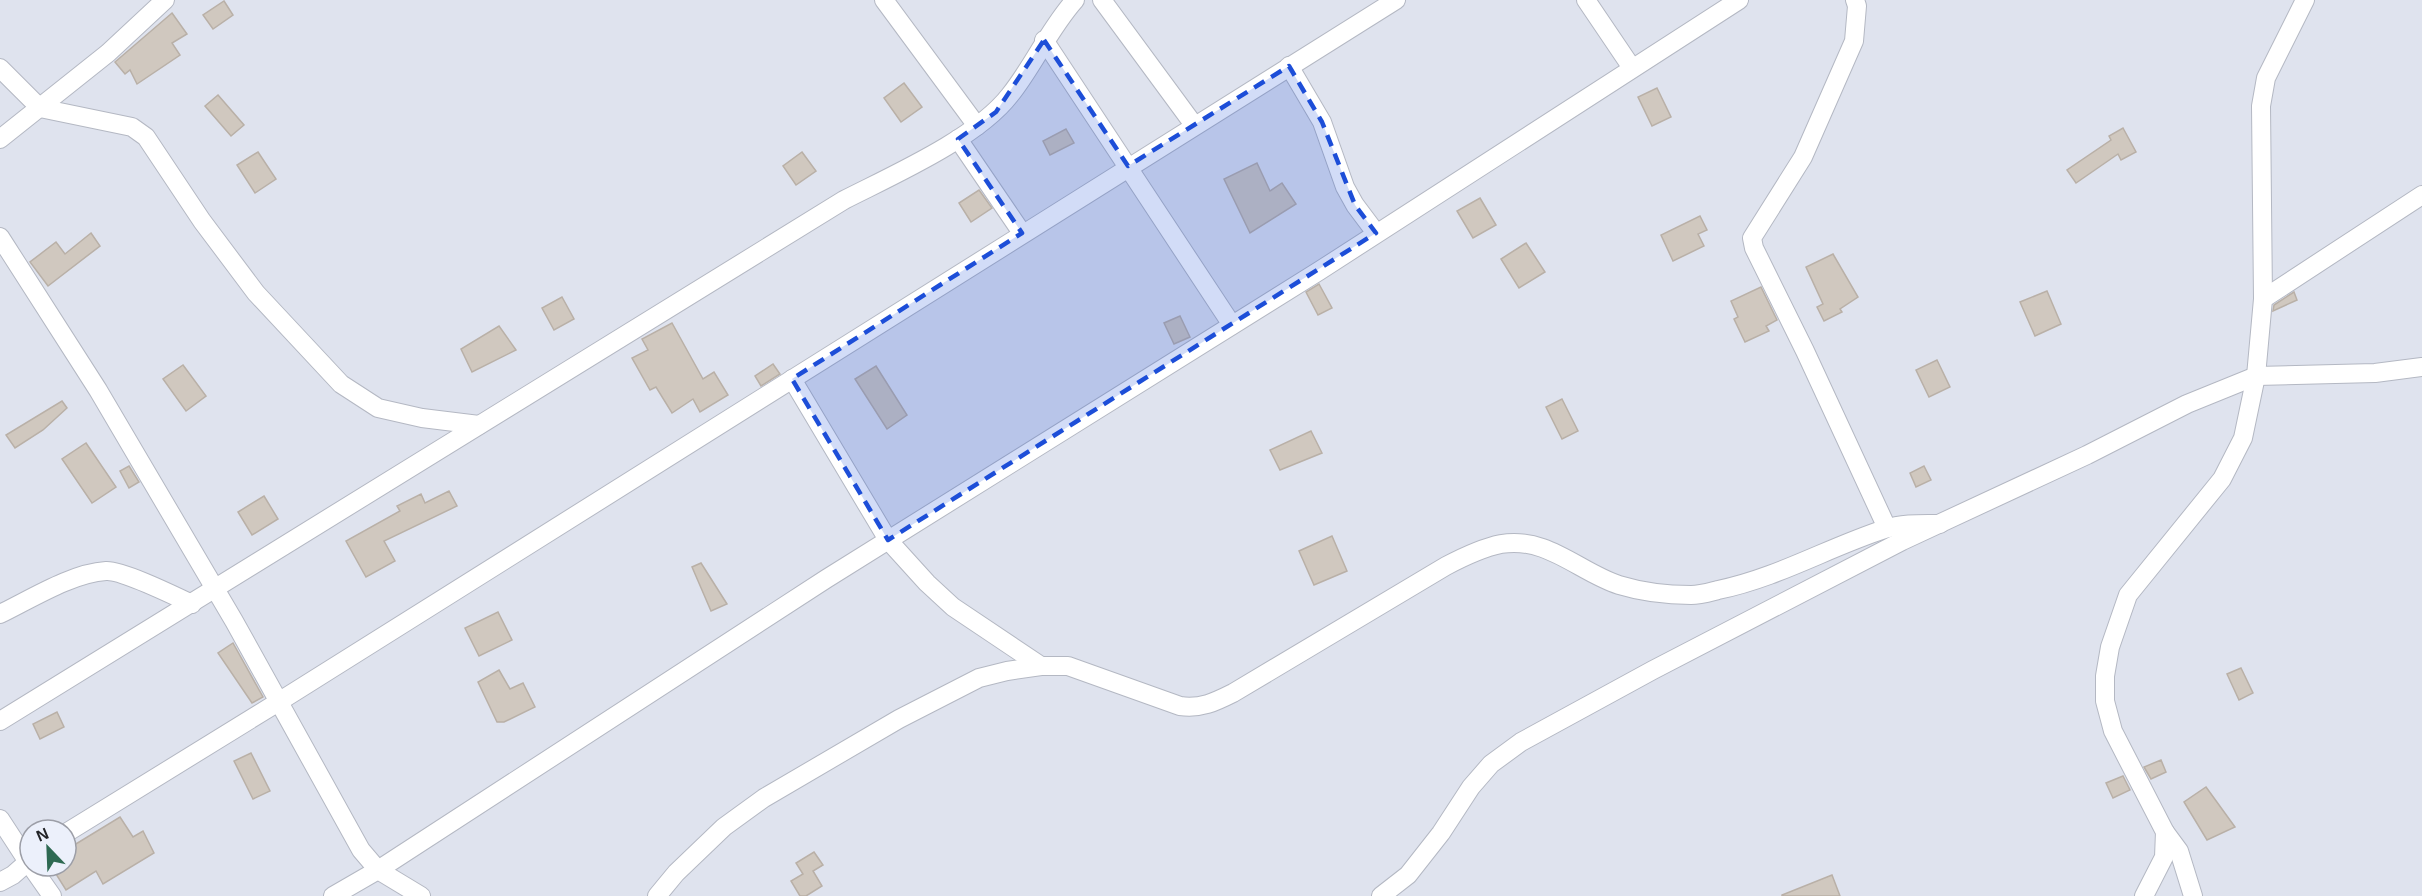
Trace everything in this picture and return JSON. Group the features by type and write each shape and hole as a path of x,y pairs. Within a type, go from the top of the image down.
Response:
{"street":[{"path":"0,139 108,53 165,0"},
{"path":"884,0 977,126"},
{"path":"0,721 216,590 844,200 906,169 977,126 996,112 1011,94 1044,40 1075,0"},
{"path":"1102,0 1194,125"},
{"path":"78,826 1396,0"},
{"path":"1586,0 1632,68"},
{"path":"333,896 378,870 888,540 1232,325 1739,0"},
{"path":"1855,0 1857,6 1854,41 1803,158 1752,238 1754,248 1887,528"},
{"path":"2193,896 2179,851 2165,832 2114,731 2105,701 2105,676 2110,647 2128,596 2222,479 2243,438 2256,376 2263,299 2260,106 2266,78 2305,0"},
{"path":"1044,40 1232,325"},
{"path":"1289,66 1322,122 1345,186 1355,205 1376,233"},
{"path":"0,68 40,108 132,127 146,137 202,221 256,293 341,384 378,408 422,418 479,425"},
{"path":"958,138 1022,233"},
{"path":"2263,299 2422,195"},
{"path":"0,237 98,390 216,590 280,701 361,850 378,870 421,896"},
{"path":"1381,896 1408,875 1441,833 1471,787 1491,764 1521,742 1653,670 1940,524 2187,404 2256,376 2375,373 2422,367"},
{"path":"792,379 888,540 927,583 953,607 1041,666"},
{"path":"657,896 676,873 724,827 774,793 899,719 979,678 1007,670 1068,666 1180,706 1192,708 1207,705 1233,693 1446,566 1473,552 1502,544 1529,545 1552,550 1618,585 1655,593 1694,595 1758,579 1887,528 1908,524 1940,524"},
{"path":"0,614 79,576 108,570 160,588 192,604"},
{"path":"0,819 18,845"},
{"path":"2144,896 2164,857 2165,832"},
{"path":"0,882 18,871"},
{"path":"40,878 52,896"}],"highlighted area":[{"path":"1044,40 1128,166 1289,66 1322,122 1355,205 1376,233 888,540 792,379 1022,233 958,139 996,112"}],"building":[{"path":"224,1 233,15 213,29 203,15"},
{"path":"172,13 187,34 172,43 180,55 137,84 130,70 125,74 115,62"},
{"path":"904,83 922,107 901,122 884,98"},
{"path":"1657,88 1671,117 1652,126 1638,97"},
{"path":"218,95 244,125 231,136 205,106"},
{"path":"2123,128 2136,152 2121,160 2118,154 2076,183 2067,170 2111,140 2109,136"},
{"path":"1066,129 1074,143 1050,155 1043,141"},
{"path":"258,152 276,179 255,193 237,165"},
{"path":"802,152 816,171 796,185 783,166"},
{"path":"1257,163 1270,191 1282,183 1296,204 1250,233 1224,179"},
{"path":"979,190 992,208 971,222 959,203"},
{"path":"1480,198 1496,225 1473,238 1457,211"},
{"path":"1700,216 1707,230 1698,234 1704,246 1673,261 1661,235"},
{"path":"91,233 100,246 48,286 30,262 56,242 65,254"},
{"path":"1526,243 1545,272 1519,288 1501,259"},
{"path":"1833,254 1858,297 1840,309 1842,312 1824,321 1817,307 1823,304 1806,267"},
{"path":"1319,284 1332,308 1318,315 1306,292"},
{"path":"1761,287 1777,320 1766,326 1769,331 1745,342 1734,319 1738,317 1731,301"},
{"path":"2047,291 2061,324 2035,336 2020,302"},
{"path":"2294,292 2297,300 2273,311 2274,305"},
{"path":"562,297 574,319 554,330 542,308"},
{"path":"1180,316 1190,337 1174,344 1164,323"},
{"path":"672,323 703,379 714,372 728,395 700,412 693,399 672,413 656,387 650,390 632,358 648,350 642,339"},
{"path":"499,326 516,350 472,372 461,349"},
{"path":"1937,360 1950,387 1929,397 1916,370"},
{"path":"773,364 780,374 761,386 755,376"},
{"path":"183,365 206,396 186,411 163,379"},
{"path":"876,366 907,415 887,429 855,379"},
{"path":"1562,399 1578,431 1562,439 1546,407"},
{"path":"62,401 67,408 43,430 15,448 6,435"},
{"path":"1311,431 1322,453 1280,470 1270,450"},
{"path":"86,443 116,487 92,503 62,459"},
{"path":"129,466 139,482 129,488 120,471"},
{"path":"1924,466 1931,480 1916,487 1910,473"},
{"path":"449,491 457,506 384,541 395,561 366,577 346,541 400,511 397,506 421,494 425,503"},
{"path":"264,496 278,519 252,535 238,512"},
{"path":"1332,536 1347,571 1314,585 1299,551"},
{"path":"701,563 727,604 711,611 692,567"},
{"path":"498,612 512,640 479,656 465,628"},
{"path":"233,643 263,697 252,703 218,653"},
{"path":"2241,668 2253,693 2239,700 2227,674"},
{"path":"499,670 510,689 523,683 535,707 504,722 497,722 478,682"},
{"path":"57,712 64,727 40,739 33,724"},
{"path":"251,753 270,791 253,799 234,761"},
{"path":"2161,760 2166,772 2151,779 2144,767"},
{"path":"2123,776 2130,790 2113,798 2106,783"},
{"path":"2206,787 2235,827 2207,840 2184,802"},
{"path":"120,817 133,837 143,831 154,853 103,884 96,871 66,890 58,878 78,878 78,843"},
{"path":"814,852 823,865 813,871 822,886 806,896 800,896 791,881 803,874 796,863"},
{"path":"1832,875 1840,896 1782,896 1782,895"}]}
